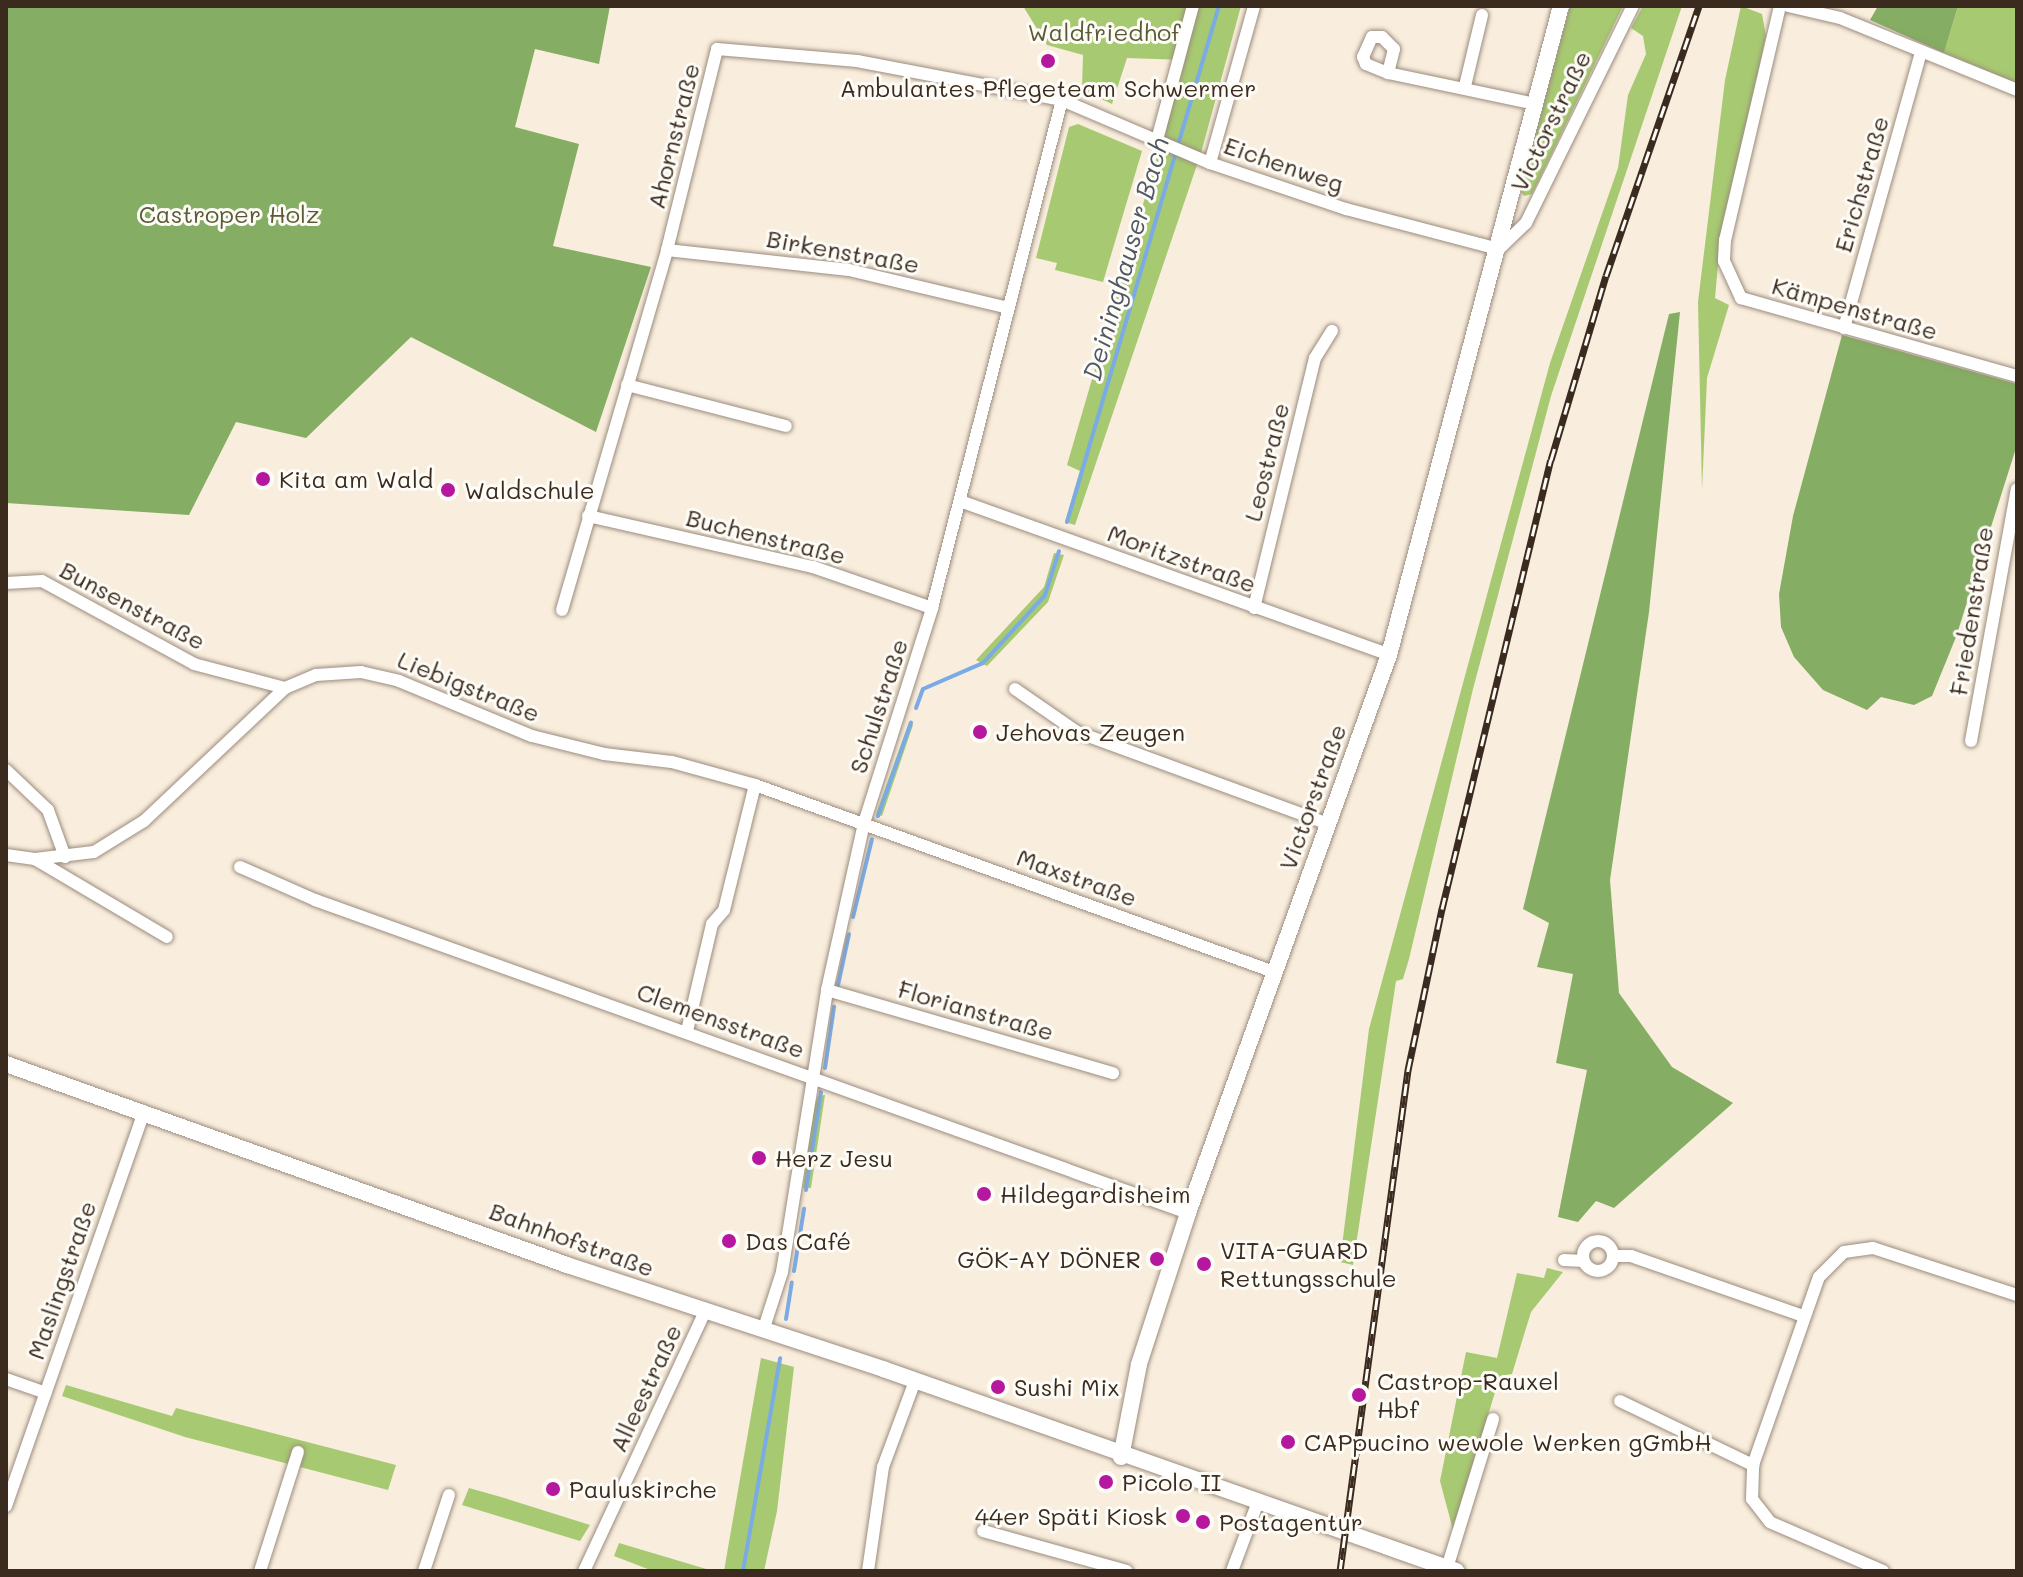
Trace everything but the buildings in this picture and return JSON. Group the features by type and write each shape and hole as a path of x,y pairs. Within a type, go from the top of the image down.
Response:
{"main road":[{"name":"Victorstraße","path":"1121,1457 1143,1353 1188,1213 1389,655 1561,6"},
{"name":"Bahnhofstraße","path":"6,1064 705,1311 915,1381 1121,1457 1451,1569"}],"street":[{"path":"1157,140 1193,6"},
{"path":"1210,163 1254,6"},
{"name":"Victorstraße","path":"1499,249 1526,223 1633,6"},
{"name":"Kämpenstraße","path":"1780,6 1725,240 1724,261 1741,298 2017,376"},
{"path":"1788,6 1840,18 2017,90"},
{"path":"1465,86 1482,15"},
{"name":"Ahornstraße","path":"562,610 667,250 717,49 857,61 1062,100"},
{"name":"Erichstraße","path":"1844,328 1921,53"},
{"path":"1388,73 1451,89 1465,86 1535,104"},
{"name":"Eichenweg","path":"1062,100 1210,163 1346,209 1499,249"},
{"name":"Schulstraße","path":"763,1331 782,1272 827,990 864,823 932,608 1062,100"},
{"name":"Birkenstraße","path":"667,250 849,270 1008,308"},
{"name":"Leostraße","path":"1254,608 1315,358 1332,331"},
{"path":"627,385 786,426"},
{"name":"Friedenstraße","path":"1971,741 2017,489"},
{"name":"Moritzstraße","path":"960,501 1389,655"},
{"name":"Buchenstraße","path":"588,516 813,567 932,608"},
{"name":"Bunsenstraße","path":"6,583 42,581 194,664 285,688"},
{"name":"Liebigstraße","path":"6,855 35,859 65,857 94,852 121,839 285,688 339,671 383,675 532,736 604,754 672,762 755,785 864,823"},
{"path":"1015,689 1077,732 1329,824"},
{"path":"6,770 48,810 65,857"},
{"path":"687,1031 712,924 724,910 755,785"},
{"name":"Maxstraße","path":"864,823 1274,972"},
{"name":"Liebigstraße","path":"35,859 167,937"},
{"name":"Clemensstraße","path":"240,867 315,900 814,1076 1188,1213"},
{"name":"Florianstraße","path":"827,990 1113,1073"},
{"name":"Maslingstraße","path":"6,1506 143,1114"},
{"path":"1583,1261 1585,1246 1598,1240 1611,1247 1613,1256"},
{"path":"1883,1571 1770,1522 1752,1499 1753,1465 1803,1316 1826,1267 1844,1252 1862,1247 2017,1295"},
{"path":"1564,1260 1583,1261 1600,1271 1613,1256 1631,1256 1803,1316"},
{"name":"Alleestraße","path":"584,1571 705,1311"},
{"path":"6,1379 46,1393"},
{"path":"868,1571 883,1467 915,1381"},
{"path":"1620,1401 1753,1465"},
{"path":"1451,1569 1493,1419"},
{"path":"260,1571 298,1452"},
{"path":"424,1571 449,1495"},
{"path":"1232,1571 1258,1502"},
{"path":"983,1531 1127,1571"}],"green space":[{"name":"Castroper Holz","path":"6,6 610,6 599,64 535,49 515,127 579,144 553,246 651,267 596,432 411,337 306,438 236,422 189,515 6,503"},
{"name":"Waldfriedhof","path":"1023,6 1241,6 1201,153 1075,525 1065,522 1080,471 1067,465 1185,60 1127,58 1112,104 1082,90 1083,55 1047,45"},
{"path":"1570,6 1623,6 1532,194 1524,196 1520,190"},
{"path":"1643,6 1682,6 1551,396 1473,689 1409,959 1403,979 1396,981 1353,1265 1340,1262 1369,1029 1550,363 1618,168 1628,95 1646,54 1643,36 1631,28"},
{"path":"1741,6 1762,14 1766,36 1720,243 1715,298 1729,305 1707,378 1702,490 1698,302 1725,80"},
{"path":"1878,6 1958,6 1944,53 1870,20"},
{"path":"1958,6 2017,6 2017,83 1944,53"},
{"path":"1078,124 1142,151 1103,282 1055,270 1057,263 1036,258 1069,127"},
{"path":"1680,312 1649,612 1610,880 1619,993 1672,1067 1733,1103 1614,1208 1596,1201 1578,1222 1558,1217 1587,1070 1556,1063 1573,974 1537,967 1549,923 1523,909 1669,314"},
{"path":"1842,335 2017,384 2017,445 1956,637 1932,696 1914,705 1881,697 1867,710 1823,690 1794,657 1781,627 1779,594 1793,516"},
{"path":"1054,553 1064,555 1048,602 987,666 976,660 1044,587"},
{"path":"909,722 913,725 882,816 876,814"},
{"path":"825,1095 811,1188 803,1188 814,1107 818,1096"},
{"path":"1547,1268 1563,1272 1531,1312 1512,1374 1500,1376 1453,1530 1440,1481 1466,1352 1497,1358 1517,1273 1544,1278"},
{"path":"761,1358 794,1367 777,1511 764,1571 724,1571"},
{"path":"66,1385 172,1416 176,1408 396,1465 388,1490 185,1437 62,1396"},
{"path":"469,1488 590,1525 580,1541 462,1505"},
{"path":"619,1543 713,1571 653,1571 614,1556"}],"waterway":[{"name":"Deininghauser Bach","path":"1067,522 1219,6"},
{"name":"Deininghauser Bach","path":"916,708 923,689 983,663 1045,595 1059,551"},
{"name":"Deininghauser Bach","path":"878,816 911,723"},
{"name":"Deininghauser Bach","path":"853,917 872,839"},
{"name":"Deininghauser Bach","path":"838,985 849,934"},
{"name":"Deininghauser Bach","path":"825,1068 834,1007"},
{"name":"Deininghauser Bach","path":"806,1190 821,1092"},
{"name":"Deininghauser Bach","path":"794,1271 804,1209"},
{"name":"Deininghauser Bach","path":"786,1319 792,1282"},
{"name":"Deininghauser Bach","path":"743,1571 780,1358"}],"railway":[{"path":"1340,1571 1408,1070 1442,909 1551,460 1606,276 1699,6"}],"place":[{"name":"Ambulantes Pflegeteam Schwermer","path":"1048,61"},
{"name":"Kita am Wald","path":"263,479"},
{"name":"Waldschule","path":"448,490"},
{"name":"Jehovas Zeugen","path":"980,732"},
{"name":"Herz Jesu","path":"759,1158"},
{"name":"Hildegardisheim","path":"984,1194"},
{"name":"Das Café","path":"729,1241"},
{"name":"GÖK-AY DÖNER","path":"1157,1259"},
{"name":"VITA-GUARD Rettungsschule","path":"1204,1264"},
{"name":"Sushi Mix","path":"998,1387"},
{"name":"Castrop-Rauxel Hbf","path":"1359,1395"},
{"name":"CAPpucino wewole Werken gGmbH","path":"1288,1442"},
{"name":"Picolo II","path":"1106,1482"},
{"name":"Pauluskirche","path":"553,1489"},
{"name":"44er Späti Kiosk","path":"1183,1516"},
{"name":"Postagentur","path":"1203,1522"}]}
